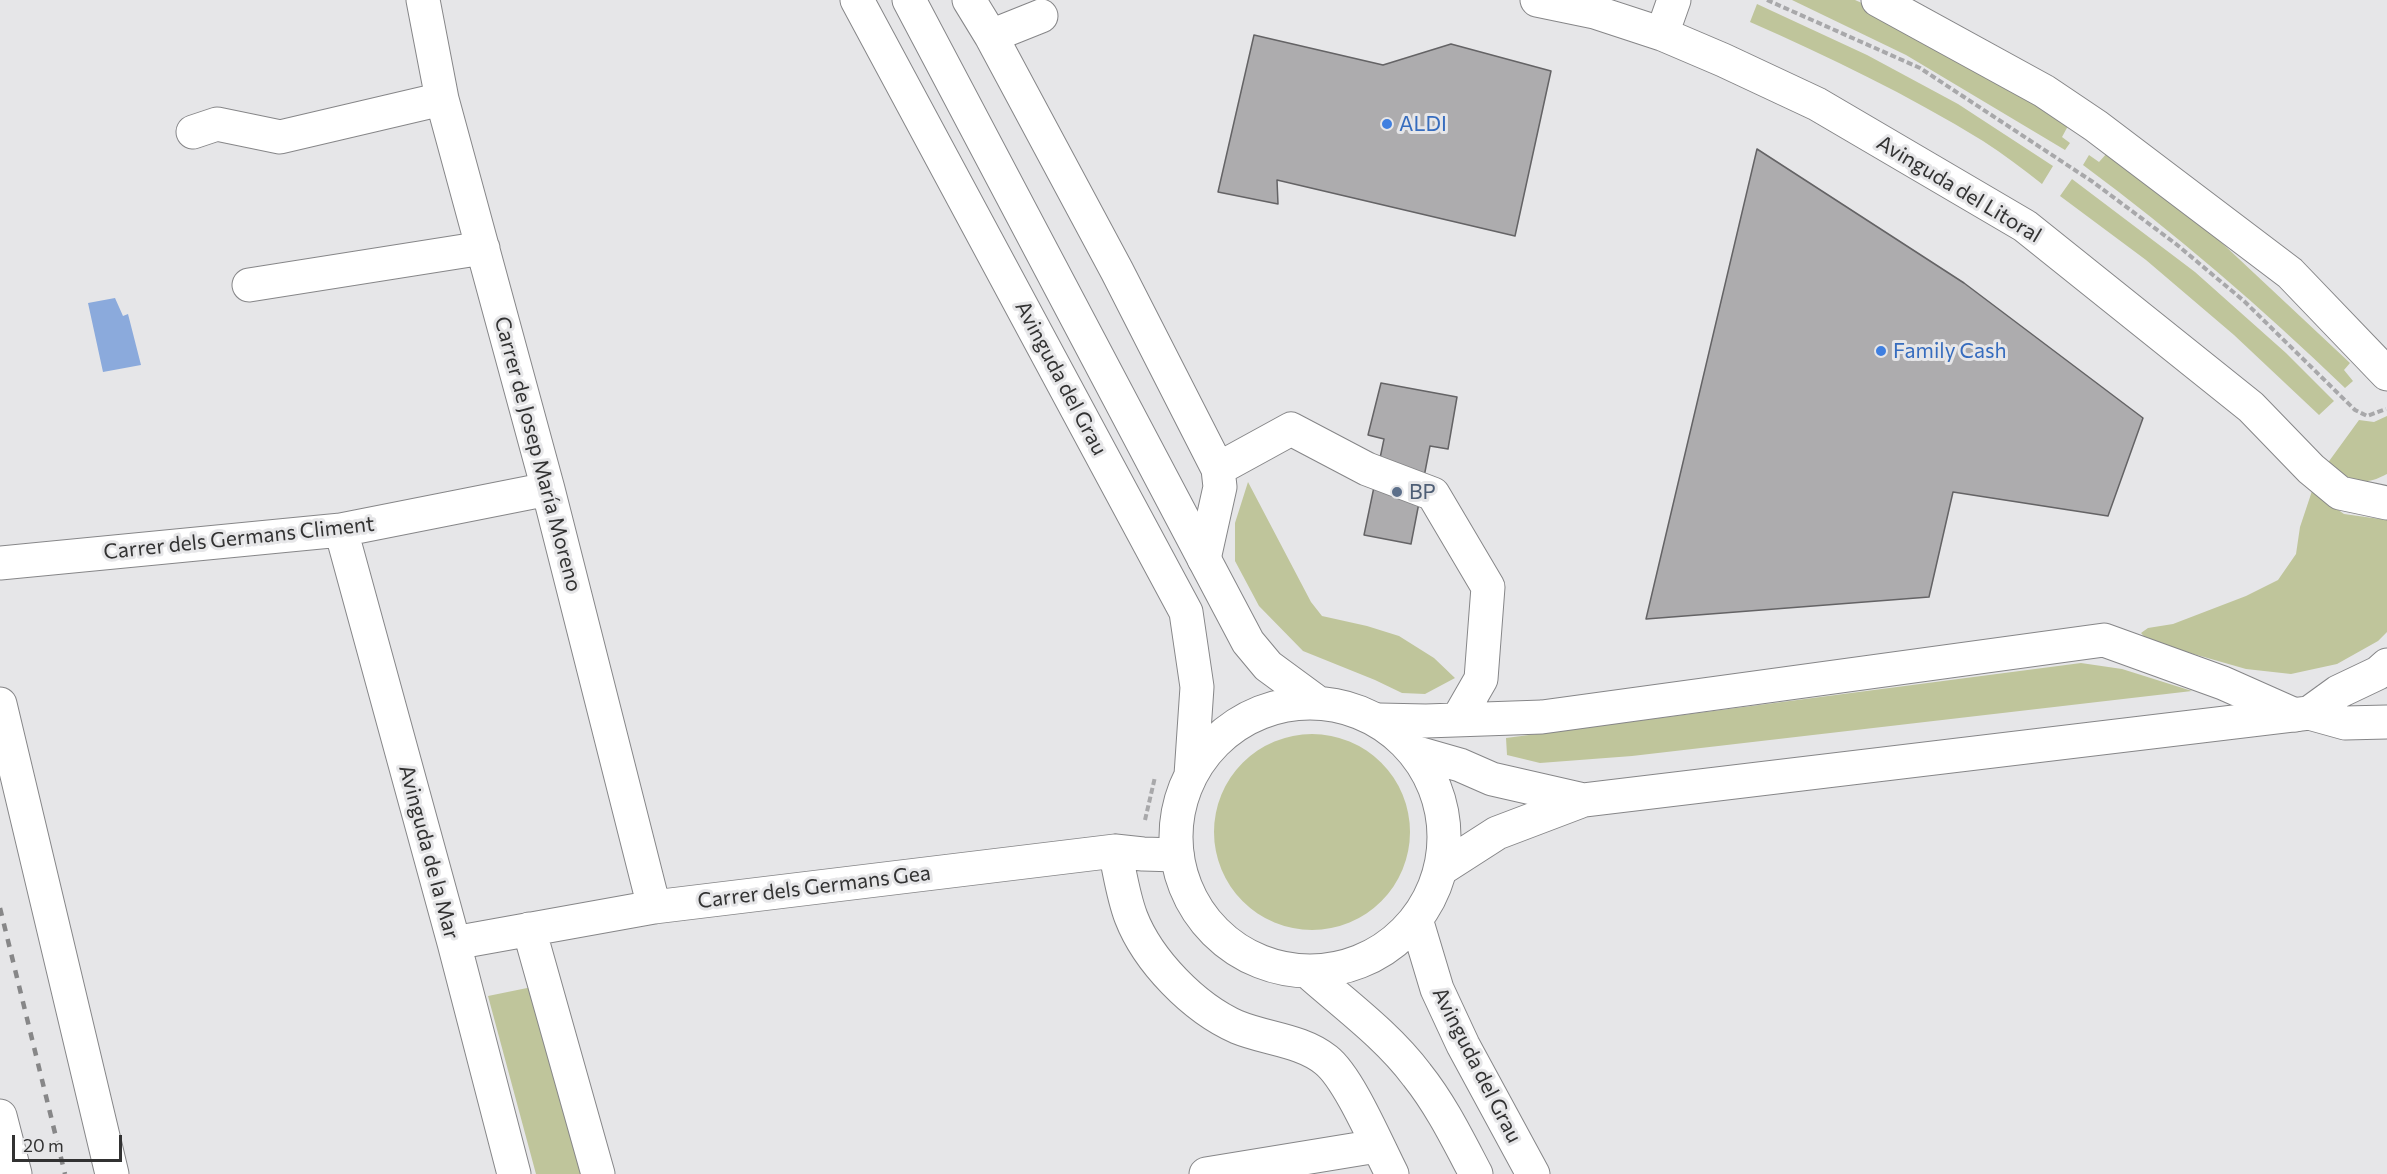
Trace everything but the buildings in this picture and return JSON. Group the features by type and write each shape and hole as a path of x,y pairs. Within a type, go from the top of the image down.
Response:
{"street":[{"name":"Carrer de Josep María Moreno","path":"423,0 442,99 548,489 654,907"},
{"name":"Avinguda del Grau","path":"857,0 1185,612 1197,687 1191,775"},
{"name":"Avinguda del Grau","path":"909,0 1248,642 1268,666 1317,702"},
{"path":"969,0 991,36 1117,271 1218,469 1220,488 1204,559"},
{"name":"Avinguda del Litoral","path":"1537,0 1595,12 1662,34 1817,104 2025,226 2251,407 2312,469 2340,493 2380,498"},
{"path":"1662,34 1674,0"},
{"path":"1878,0 2044,91 2096,126 2290,273 2387,374"},
{"path":"991,36 1041,15"},
{"path":"193,132 217,124 280,137 442,99"},
{"path":"249,285 483,248"},
{"path":"1218,469 1290,429 1367,469 1433,494 1488,587 1481,679 1458,719"},
{"name":"Carrer dels Germans Climent","path":"0,563 341,530 548,489"},
{"name":"Avinguda de la Mar","path":"341,530 454,943 513,1174"},
{"path":"1379,720 1426,721 1542,717 2104,640 2302,714 2345,723 2387,722"},
{"path":"1440,869 1497,833 1584,800 2302,714 2338,692 2378,673 2387,665"},
{"path":"1418,753 1438,796 1445,832 1440,869 1431,896 1416,919 1386,948 1348,966 1307,971 1270,965 1235,948 1207,923 1187,891 1177,855 1178,814 1191,775 1213,743 1244,720 1280,706 1317,702 1349,708 1379,720 1418,753 1460,765 1492,779 1584,800"},
{"path":"0,704 112,1174"},
{"path":"1129,852 1124,893 1131,918 1172,979 1197,1003 1236,1027 1298,1045 1325,1059 1334,1067 1342,1080 1384,1160 1206,1174"},
{"name":"Carrer dels Germans Gea","path":"454,943 654,907 1129,852 1177,855"},
{"name":"Avinguda del Grau","path":"1416,919 1437,989 1462,1045 1533,1174"},
{"path":"529,929 598,1174"},
{"path":"1307,971 1396,1051 1417,1075 1435,1101 1476,1174"},
{"path":"0,1116 15,1174"}],"path":[{"path":"1767,0 1920,68 2059,159 2185,251 2244,302 2355,410 2367,416 2387,409"},
{"path":"1129,852 1144,823 1159,766"}],"green space":[{"path":"1792,0 1855,0 1878,10 2026,97 2068,126 2062,137 2070,143 2065,150 1906,55"},
{"path":"1757,4 1867,55 1958,104 2053,166 2042,184 1983,141 1926,108 1839,63 1750,22"},
{"path":"2108,152 2207,229 2350,363 2344,370 2353,381 2345,388 2217,272 2083,165 2089,155 2099,162"},
{"path":"2072,179 2195,272 2286,353 2334,401 2319,415 2234,335 2146,260 2060,196"},
{"path":"2387,416 2387,474 2370,481 2355,481 2327,464 2359,420 2374,422"},
{"path":"1248,482 1311,602 1322,616 1399,636 1434,658 1455,678 1425,694 1402,693 1303,651 1259,606 1235,561 1235,523"},
{"path":"2312,491 2344,514 2387,520 2387,632 2378,641 2337,664 2291,674 2246,669 2148,641 2141,633 2148,628 2173,624 2246,596 2278,580 2296,554 2300,527"},
{"path":"2081,663 2122,669 2192,691 1632,756 1540,763 1507,755 1506,738"},
{"path":"1302,734 1322,734 1358,745 1367,750 1388,770 1403,794 1410,822 1410,842 1403,870 1394,887 1374,908 1350,923 1322,930 1302,930 1274,923 1257,914 1230,887 1218,860 1214,842 1214,822 1221,794 1230,777 1257,750 1284,738"},
{"path":"532,987 583,1174 536,1174 488,996"}],"water":[{"path":"115,298 123,316 128,314 141,365 103,372 88,303"}],"railway":[{"path":"0,908 65,1174"}],"place":[{"name":"ALDI","path":"1387,124"},
{"name":"Family Cash","path":"1881,351"},
{"name":"BP","path":"1397,492"}]}
